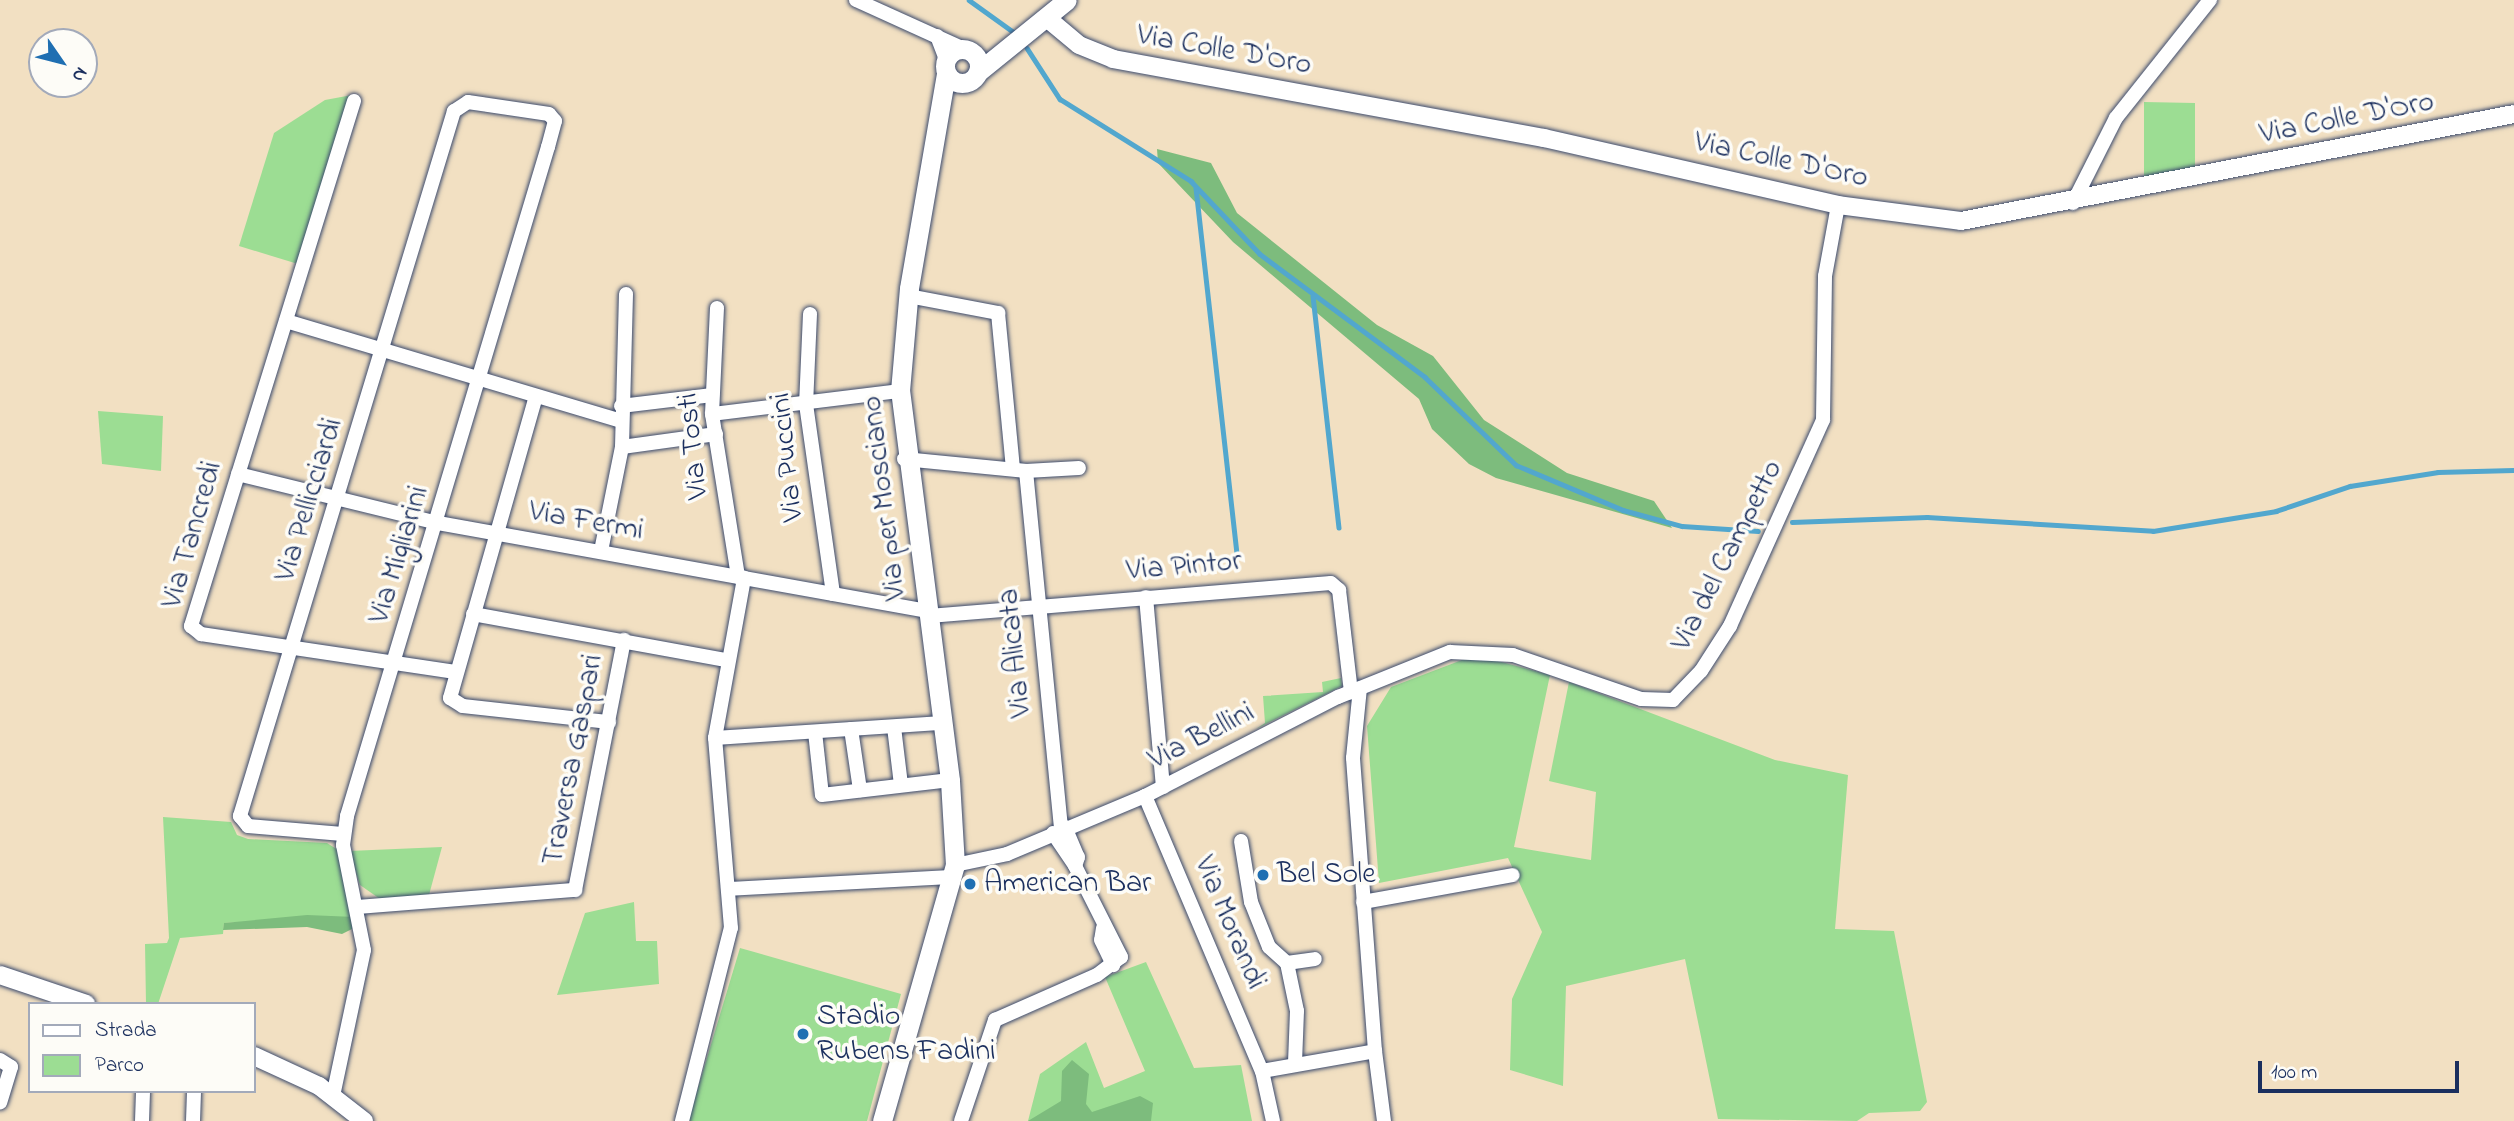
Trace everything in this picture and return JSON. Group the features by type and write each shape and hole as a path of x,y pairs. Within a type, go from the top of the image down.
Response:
{"main road":[{"path":"945,101 971,78 1011,50 1067,0"},
{"path":"971,78 946,66 967,49 1011,50"},
{"path":"967,49 971,78"},
{"name":"Via per Mosciano","path":"882,1121 954,871 950,780 929,614 904,458 900,391 908,296 931,149 945,101 946,66"}],"street":[{"path":"856,0 967,49"},
{"path":"2073,204 2116,118 2210,0"},
{"name":"Via Colle D'Oro","path":"1048,19 1079,45 1113,59 1544,138 1838,205 1961,221 2073,204 2514,114"},
{"path":"937,36 946,66"},
{"name":"Via Tancredi","path":"354,100 191,626 201,634 455,672"},
{"name":"Via Pellicciardi","path":"343,834 240,820 383,351 449,122 459,105 468,102"},
{"name":"Via Migliarini","path":"333,1096 363,963 358,907 343,834 481,379 555,121 540,112 468,102"},
{"name":"Via del Campetto","path":"1356,690 1465,650 1513,655 1641,699 1673,699 1701,671 1769,547 1823,420 1825,276 1838,205"},
{"path":"601,551 622,447 626,294"},
{"name":"Via Alicata","path":"908,296 998,313 1038,607 1060,830 1078,857 1075,866 1103,928 1101,940 1113,965 991,1025 961,1121"},
{"name":"Via Tosti","path":"717,308 712,414 741,577"},
{"name":"Via Puccini","path":"810,314 806,404 833,594"},
{"path":"285,321 536,396 621,413 712,395"},
{"path":"712,414 900,391"},
{"path":"536,396 455,672 450,698 463,706 608,722"},
{"path":"622,447 716,434"},
{"path":"904,458 1019,470 1079,468"},
{"name":"Via Fermi","path":"237,474 438,523 601,551 929,614"},
{"path":"682,1121 726,962 728,889 715,738 741,577"},
{"name":"Via Pintor","path":"929,614 1331,583 1339,590 1356,690"},
{"path":"1146,597 1163,787"},
{"path":"473,614 726,660"},
{"name":"Traversa Gaspari","path":"358,907 575,890 624,640"},
{"path":"1356,690 1353,758 1375,1051 1384,1121"},
{"name":"Via Bellini","path":"728,889 954,871 983,862 1145,796 1356,690"},
{"path":"715,738 943,723"},
{"path":"894,727 901,785"},
{"path":"851,729 860,790"},
{"path":"815,732 822,795 950,780"},
{"name":"Via Morandi","path":"1145,796 1262,1071"},
{"path":"1241,841 1251,902 1269,947 1287,963 1297,1011 1295,1064"},
{"path":"1363,902 1513,875"},
{"path":"1287,963 1315,959"},
{"path":"0,975 80,1002"},
{"path":"1273,1121 1262,1071 1375,1051"},
{"path":"256,1057 333,1096 364,1121"},
{"path":"0,1060 11,1067 0,1102"},
{"path":"142,1121 143,1093"},
{"path":"193,1121 194,1093"}],"green space":[{"path":"352,95 298,264 239,246 274,133 325,100"},
{"path":"2144,102 2195,103 2195,174 2144,185"},
{"path":"1157,149 1211,163 1237,213 1377,325 1433,356 1484,420 1567,473 1654,501 1672,528 1496,478 1469,464 1432,429 1419,399 1233,242 1158,163"},
{"path":"98,411 163,416 161,471 102,464"},
{"path":"1475,655 1550,675 1514,847 1591,860 1596,792 1549,781 1569,682 1775,760 1848,775 1835,929 1894,931 1927,1102 1920,1111 1869,1113 1857,1121 1718,1119 1685,959 1566,986 1563,1086 1510,1070 1512,999 1542,932 1508,858 1379,883 1367,726 1391,687"},
{"path":"1341,678 1342,686 1256,729 1265,723 1263,696 1323,692 1322,682"},
{"path":"163,817 231,822 237,835 248,839 327,843 338,850 355,917 224,923 223,934 180,938 159,1002 146,1002 145,944 167,943 169,938"},
{"path":"442,847 429,895 380,899 360,885 349,851"},
{"path":"634,902 636,941 657,941 659,984 557,995 585,913"},
{"path":"307,915 355,917 356,927 342,934 307,927 223,930 224,923"},
{"name":"Stadio Rubens Fadini","path":"740,948 901,994 867,1121 688,1121"},
{"path":"1146,962 1194,1068 1241,1065 1252,1121 1028,1121 1040,1074 1086,1042 1104,1088 1145,1071 1105,977"},
{"path":"1072,1060 1089,1074 1086,1104 1092,1112 1140,1096 1153,1103 1151,1121 1028,1121 1061,1101 1062,1071"}],"waterway":[{"path":"969,0 1015,33"},
{"path":"1027,48 1060,99 1191,181 1260,254 1425,377 1516,465 1623,510 1682,526 1758,531"},
{"path":"1196,188 1237,552"},
{"path":"1313,296 1339,528"},
{"path":"1792,522 1927,517 2153,531 2276,511 2350,486 2438,472 2514,470"}],"place":[{"name":"Bel Sole","path":"1263,875"},
{"name":"American Bar","path":"970,884"},
{"name":"Stadio Rubens Fadini","path":"803,1034"}]}
